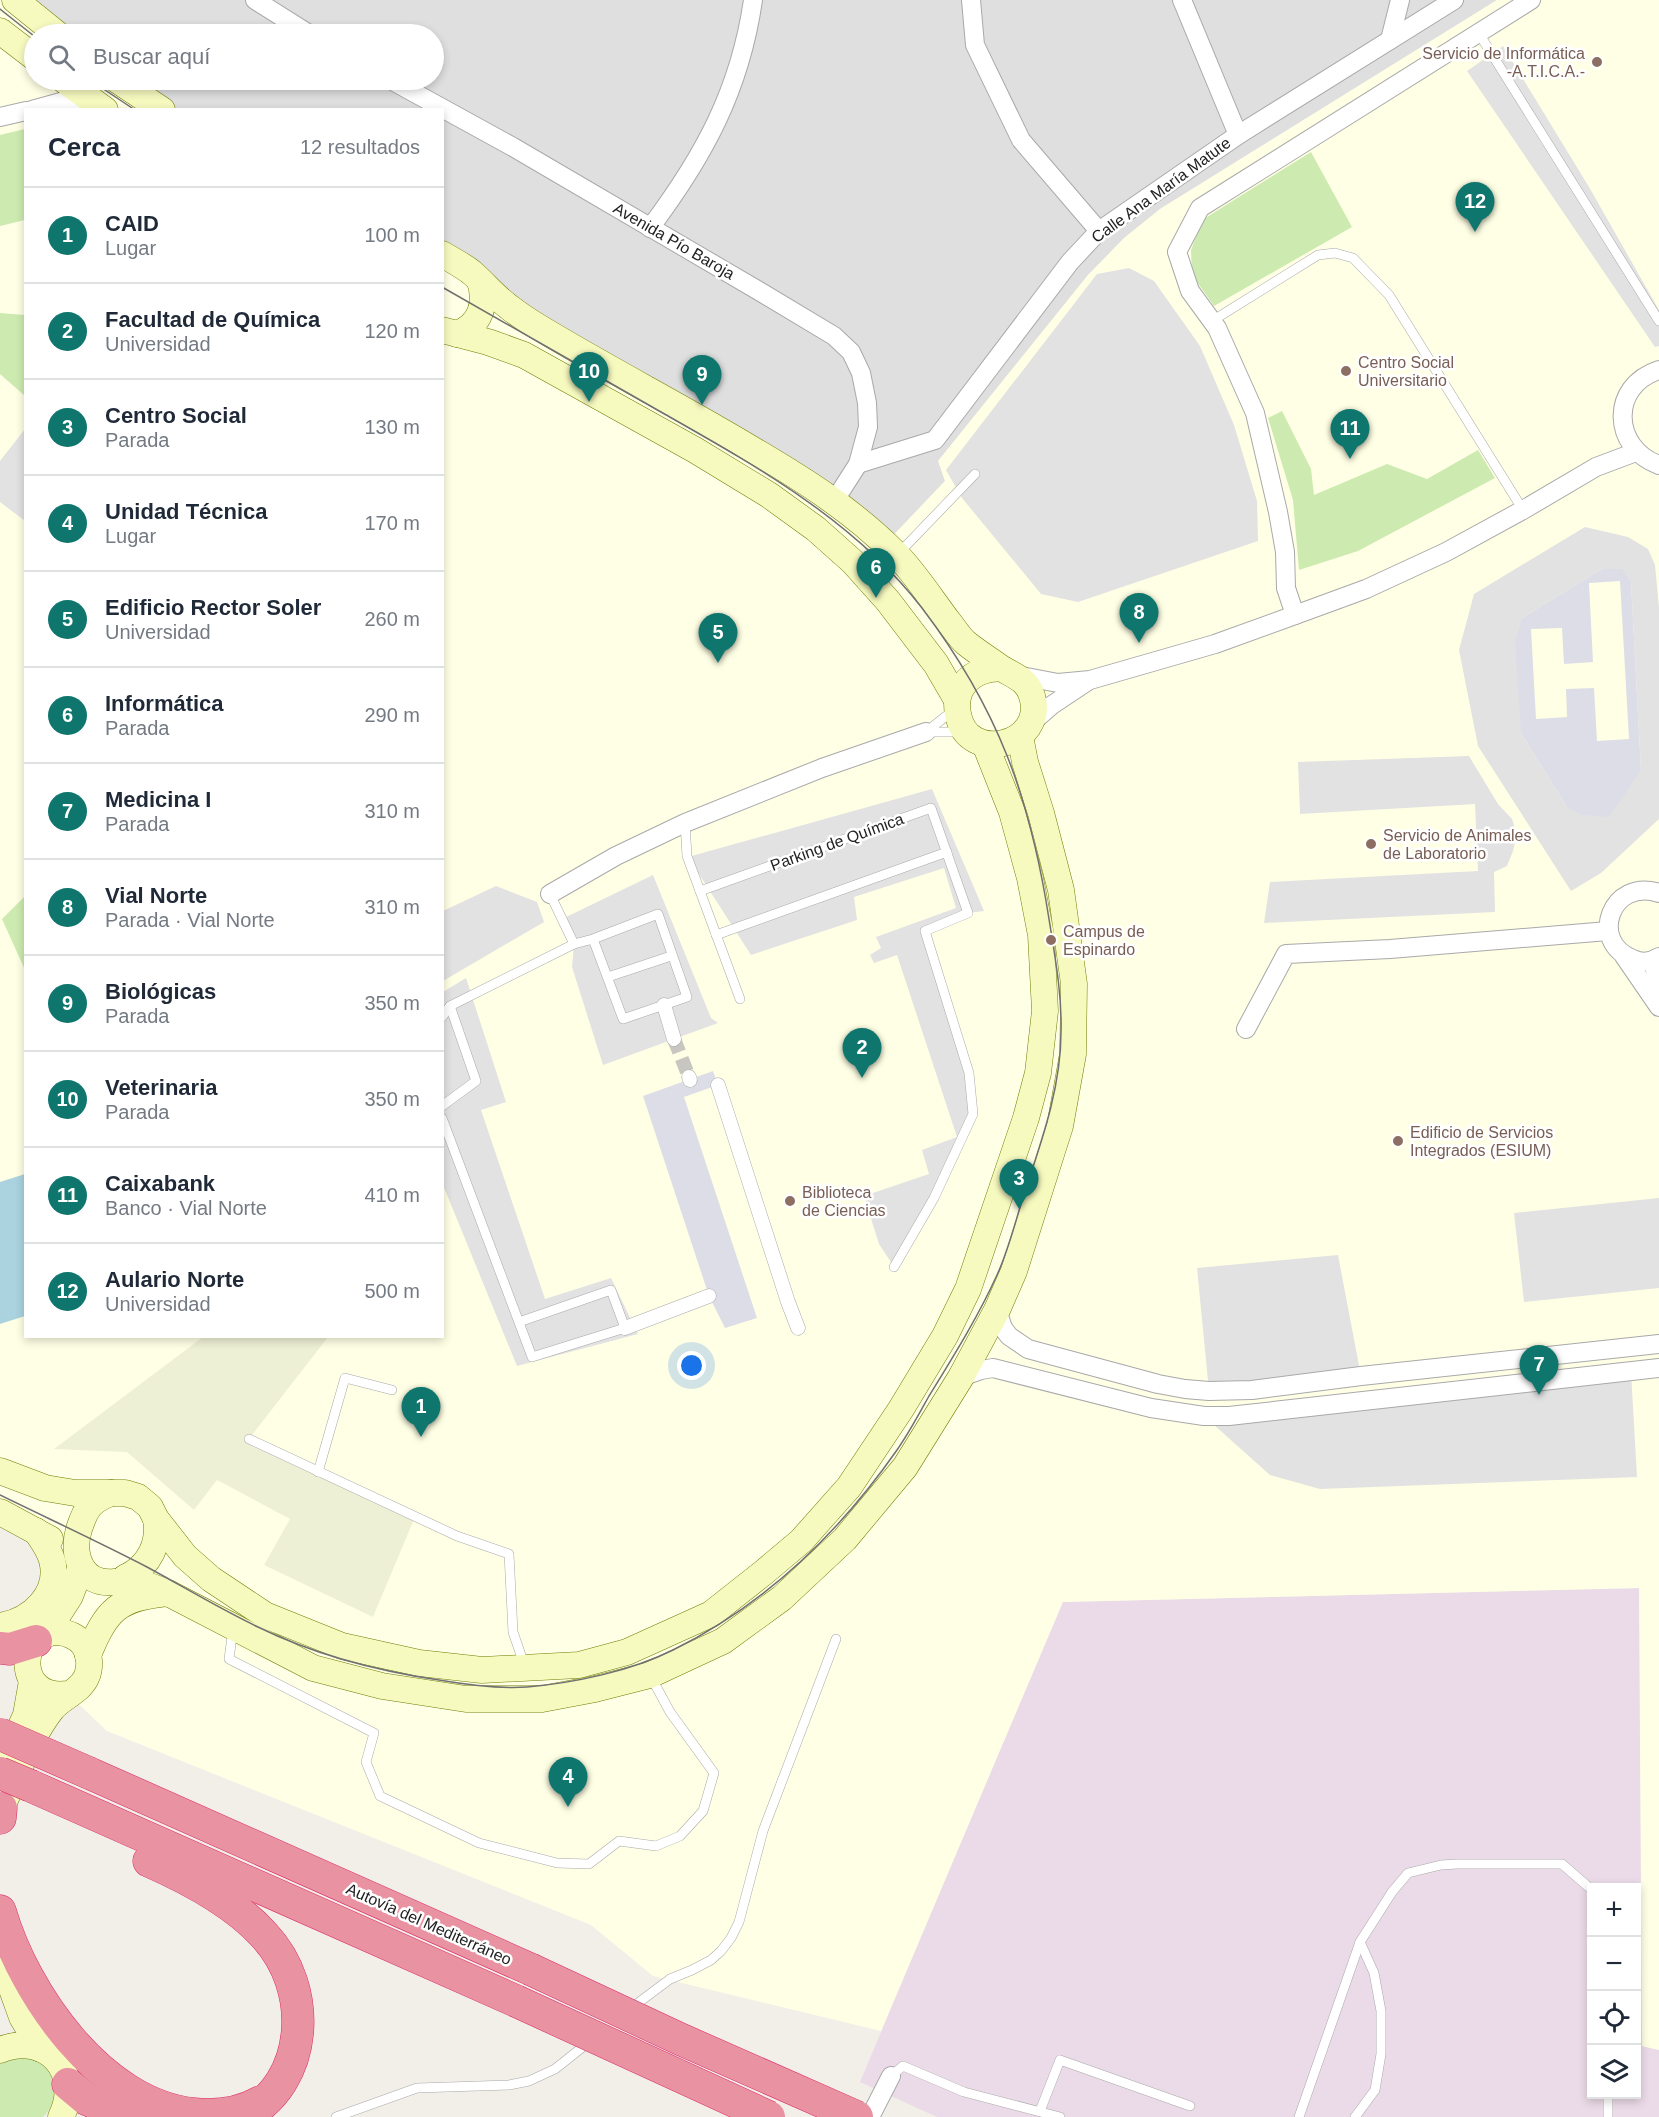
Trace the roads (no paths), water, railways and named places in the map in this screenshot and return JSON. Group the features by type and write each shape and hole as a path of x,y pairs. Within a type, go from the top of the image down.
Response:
{"highway":[{"path":"0,1648 10,1649 40,1638"},
{"name":"Autovía del Mediterráneo","path":"0,1734 857,2117"},
{"path":"0,1773 31,1786 71,1814 209,1892 250,1921 276,1949 297,2003 299,2021 295,2053 285,2076 272,2096 243,2117"},
{"path":"71,1814 516,2001 769,2117"},
{"path":"0,1911 15,1952 39,1994 77,2047 106,2076 122,2087 152,2103 184,2113 210,2115 251,2107 272,2096"},
{"path":"66,2106 86,2099 129,2117"}],"main road":[{"path":"15,0 45,24"},
{"path":"0,31 24,49"},
{"path":"78,90 98,104"},
{"path":"132,90 159,108"},
{"path":"0,1512 36,1531 78,1561 94,1580 121,1580 168,1593 313,1668 382,1686 466,1700 542,1700 595,1689 650,1675 723,1641 782,1598 845,1539 904,1467 962,1377 997,1310 1014,1271 1060,1126 1073,1054 1074,984 1061,890 1041,813 1024,762 1024,730 1033,709 1032,696 1026,684 964,642 897,555 834,500 723,431 539,327 509,307 471,272 444,255"},
{"path":"447,335 465,331 474,324 482,310 483,284"},
{"path":"0,1471 45,1488 75,1493 125,1492 138,1497 150,1507 156,1519 185,1556 211,1580 265,1615 342,1646 419,1664 482,1670 579,1665 627,1652 711,1614 801,1541 849,1487 945,1336 963,1299 1026,1118 1038,1073 1045,1011 1041,935 1030,878 1012,812 975,738 959,720 957,704 936,664 888,601 853,562 816,530 769,495 695,450 509,348 447,335"},
{"path":"957,704 964,684 976,675 989,669 1010,672"},
{"path":"975,738 1004,744 1024,730"},
{"path":"68,1694 46,1693 32,1681 27,1660 30,1650 70,1596 78,1561 78,1533 84,1513 99,1498 111,1493"},
{"path":"0,1812 41,1725 53,1707 79,1688 86,1678 90,1666 86,1650 90,1614 121,1580 143,1565 155,1546 158,1532 156,1519"},
{"path":"0,1626 20,1621 32,1614 50,1591 53,1577 52,1562 36,1531"},
{"path":"86,1650 100,1626 115,1608 143,1596 168,1593"},
{"path":"40,1638 55,1632 66,1633 76,1637 86,1650"},
{"path":"0,1773 26,1715 32,1681"},
{"path":"0,1956 22,2018 41,2049"},
{"path":"0,2050 20,2044 41,2049 51,2055 65,2073 66,2106"}],"street":[{"path":"255,0 293,24"},
{"path":"650,228 681,185 722,114 736,80 744,52 753,0"},
{"path":"971,0 975,45 1021,140 1099,231"},
{"path":"1182,0 1238,135"},
{"path":"1390,40 1400,0"},
{"name":"Calle Ana María Matute","path":"858,464 935,440 1070,262 1099,231 1238,135 1454,0"},
{"path":"1295,615 1286,588 1285,552 1278,512 1255,413 1216,328 1190,291 1177,252 1200,208 1531,0"},
{"name":"Avenida Pío Baroja","path":"409,90 442,108"},
{"path":"39,108 61,102 98,104"},
{"name":"Avenida Pío Baroja","path":"444,109 513,147 834,336 851,352 861,373 867,402 867,427 858,464"},
{"path":"0,117 24,111"},
{"path":"1659,370 1649,374 1635,385 1625,401 1622,419 1626,437 1636,452 1647,461 1659,465"},
{"path":"1010,672 1058,683 1090,680 1215,644 1366,588 1436,556 1523,510 1596,466 1636,452"},
{"path":"834,500 858,464"},
{"path":"1024,730 1052,705 1090,680"},
{"path":"550,894 626,851 685,823 822,768 926,732"},
{"path":"1659,893 1636,890 1626,894 1617,901 1610,915 1608,931 1614,945 1659,1006"},
{"path":"1246,1029 1286,954 1390,949 1608,931"},
{"path":"1624,956 1638,961 1656,959 1659,988"},
{"path":"664,1005 674,1039"},
{"path":"718,1085 798,1328"},
{"path":"625,1328 709,1296"},
{"path":"997,1310 1003,1328 1020,1345 1123,1376 1185,1389 1230,1392 1659,1344"},
{"path":"962,1377 993,1368 1170,1412 1229,1416 1659,1368"},
{"path":"1434,1368 1437,1394"},
{"path":"870,2117 891,2076"}],"lane":[{"path":"1479,32 1659,321"},
{"path":"1212,321 1318,255 1335,253 1353,258 1389,295 1523,510"},
{"path":"897,555 975,474"},
{"path":"926,732 957,704"},
{"path":"926,732 975,738"},
{"name":"Parking de Química","path":"700,891 931,808 968,913 925,931 969,1073 973,1114 934,1198 894,1268"},
{"path":"685,823 687,856 740,999"},
{"path":"716,935 947,852"},
{"path":"550,894 574,944"},
{"path":"444,1014 450,1006 574,944 658,914 687,997 623,1019 593,939"},
{"path":"608,977 671,956"},
{"path":"444,1105 476,1081 450,1006"},
{"path":"444,1123 532,1357 625,1328 611,1290 519,1322"},
{"path":"318,1472 345,1378 392,1390"},
{"path":"249,1439 457,1536 509,1554 513,1632 526,1668"},
{"path":"233,1626 229,1659 374,1732 366,1762 380,1796 479,1843 557,1863 589,1864 619,1841 656,1846 680,1836 703,1811 714,1773 670,1712 650,1675"},
{"path":"620,2017 657,1988 711,1960 731,1938 739,1922 763,1831 836,1640"},
{"path":"1299,2117 1360,1942 1392,1892 1408,1873 1441,1865 1562,1864 1587,1886"},
{"path":"1355,2117 1375,2090 1380,2054 1382,2011 1374,1973 1360,1942"},
{"path":"336,2117 417,2088 509,2085 529,2081 555,2070 602,2032"},
{"path":"1040,2111 1060,2060 1190,2106"},
{"path":"891,2076 903,2066 964,2092 1060,2117"},
{"path":"1608,2099 1608,2117"}],"water":[{"path":"24,1174 24,1316 0,1324 0,1182"}],"tunnel":[{"path":"674,1039 689,1077"}],"tram line":[{"path":"0,9 24,28"},
{"path":"105,90 132,108"},
{"path":"0,1495 147,1567 258,1627 302,1646 347,1661 416,1676 494,1687 545,1685 602,1675 657,1657 706,1632 769,1589 825,1538 874,1481 906,1437 990,1291 1005,1255 1044,1133 1054,1093 1060,1053 1060,1004 1058,976 1041,875 1021,793 991,718 971,682 922,608 895,577 866,548 802,497 732,453 444,288"}],"place":[{"name":"Servicio de Informática -A.T.I.C.A.-","path":"1597,62"},
{"name":"Aulario Norte","path":"1475,232"},
{"name":"Centro Social Universitario","path":"1346,371"},
{"name":"Veterinaria","path":"589,402"},
{"name":"Biológicas","path":"702,405"},
{"name":"Caixabank","path":"1350,459"},
{"name":"Informática","path":"876,598"},
{"name":"Vial Norte","path":"1139,643"},
{"name":"Edificio Rector Soler","path":"718,663"},
{"name":"Servicio de Animales de Laboratorio","path":"1371,844"},
{"name":"Campus de Espinardo","path":"1051,940"},
{"name":"Facultad de Química","path":"862,1078"},
{"name":"Edificio de Servicios Integrados (ESIUM)","path":"1398,1141"},
{"name":"Biblioteca de Ciencias","path":"790,1201"},
{"name":"Centro Social","path":"1019,1209"},
{"name":"Medicina I","path":"1539,1395"},
{"name":"CAID","path":"421,1437"},
{"name":"Unidad Técnica","path":"568,1807"}]}
